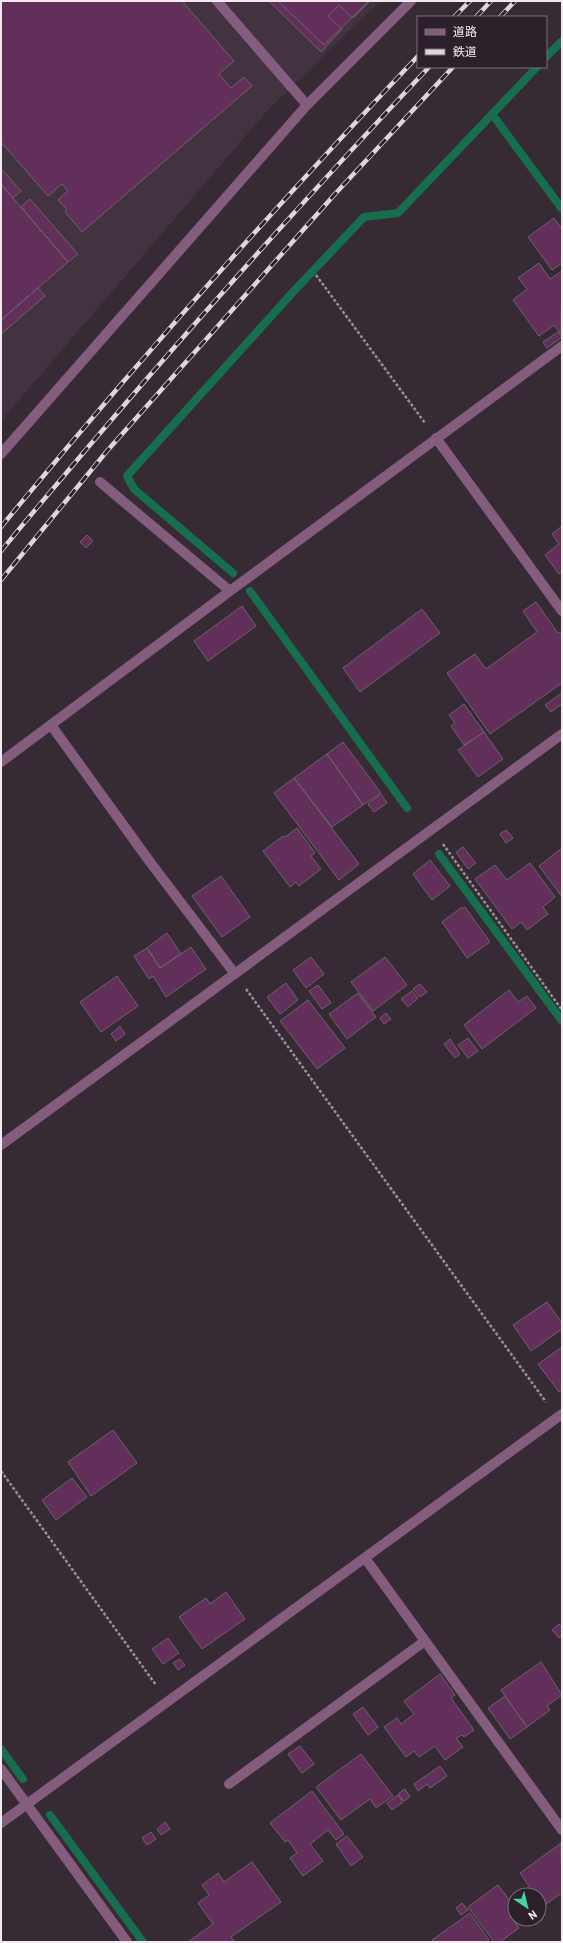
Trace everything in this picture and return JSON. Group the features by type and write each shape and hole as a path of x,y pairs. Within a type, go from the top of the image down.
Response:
{"street":[{"path":"217,1 307,106"},
{"path":"1,454 307,106 411,1"},
{"path":"1,762 562,346"},
{"path":"436,438 562,611"},
{"path":"100,482 230,591"},
{"path":"51,725 150,862 235,974"},
{"path":"1,1145 562,734"},
{"path":"1,1823 560,1416"},
{"path":"365,1558 562,1830"},
{"path":"229,1784 425,1641"},
{"path":"1,1769 127,1942"}],"path":[{"path":"316,275 436,438"},
{"path":"432,829 562,1010"},
{"path":"235,974 560,1416"},
{"path":"1,1471 168,1702"}],"shaded area":[{"path":"1,1 380,1 267,111 1,421"}],"building":[{"path":"1,1 182,1 234,61 219,74 231,88 244,77 252,86 82,232 65,212 67,210 58,200 68,191 62,184 48,196 1,142"},
{"path":"269,1 370,1 353,18 339,5 328,16 342,29 321,52"},
{"path":"278,1 369,1 324,45"},
{"path":"1,168 21,191 13,198 1,184"},
{"path":"1,184 68,262 1,320"},
{"path":"30,199 78,254 68,262 21,207"},
{"path":"554,218 562,229 562,263 552,270 528,237"},
{"path":"539,263 550,279 562,271 561,334 554,325 539,336 513,300 527,289 518,278"},
{"path":"38,288 45,296 1,334 1,320"},
{"path":"558,332 562,337 547,348 543,342"},
{"path":"562,526 562,572 559,574 545,555 559,544 552,534"},
{"path":"87,535 93,541 86,548 80,542"},
{"path":"536,602 558,633 562,632 562,683 490,734 447,673 475,654 486,669 537,632 523,611"},
{"path":"242,606 256,626 208,661 194,641"},
{"path":"422,609 440,633 360,692 343,668"},
{"path":"562,693 562,704 551,712 545,705"},
{"path":"464,704 484,732 464,745 451,726 455,723 449,715"},
{"path":"484,732 503,759 478,777 458,750"},
{"path":"343,742 381,793 363,805 327,754"},
{"path":"327,754 363,805 332,827 294,778"},
{"path":"294,778 359,864 339,880 274,793"},
{"path":"381,794 387,803 374,812 368,804"},
{"path":"297,828 315,853 311,856 321,869 299,886 296,882 290,887 263,851 283,836 285,837"},
{"path":"506,830 513,838 506,843 500,834"},
{"path":"463,847 476,863 468,869 456,852"},
{"path":"562,848 562,897 539,866"},
{"path":"430,860 450,886 432,900 413,874"},
{"path":"530,863 555,897 543,907 548,914 527,930 521,922 512,929 475,879 495,865 507,880"},
{"path":"221,876 250,917 222,937 192,896"},
{"path":"462,907 463,909 465,907 490,942 467,958 442,922"},
{"path":"167,933 181,954 160,968 147,948"},
{"path":"191,947 206,969 166,997 153,976 149,979 134,956 147,948 160,968"},
{"path":"311,957 324,974 306,988 293,970"},
{"path":"385,957 407,985 373,1011 351,982"},
{"path":"117,976 138,1006 101,1032 80,1002"},
{"path":"286,983 298,1000 280,1014 267,997"},
{"path":"420,984 427,992 420,997 413,989"},
{"path":"318,985 331,1003 322,1009 309,991"},
{"path":"509,990 518,1002 527,996 536,1008 482,1049 464,1025"},
{"path":"412,991 418,998 408,1007 401,999"},
{"path":"358,993 376,1017 347,1039 329,1014"},
{"path":"308,1000 345,1048 317,1069 280,1021"},
{"path":"386,1013 391,1019 384,1024 380,1018"},
{"path":"120,1026 125,1034 116,1041 111,1034"},
{"path":"468,1038 478,1051 468,1058 458,1045"},
{"path":"450,1039 460,1054 455,1058 444,1044"},
{"path":"547,1302 562,1323 562,1329 531,1351 513,1325"},
{"path":"562,1347 562,1390 559,1392 538,1364"},
{"path":"113,1430 137,1463 91,1496 68,1462"},
{"path":"72,1478 87,1497 56,1520 42,1500"},
{"path":"226,1592 245,1619 202,1649 179,1617 206,1598 210,1604"},
{"path":"559,1624 562,1628 562,1636 559,1638 552,1630"},
{"path":"168,1638 179,1653 163,1664 152,1649"},
{"path":"180,1659 185,1665 178,1670 173,1663"},
{"path":"541,1662 562,1695 547,1706 550,1710 527,1727 501,1690"},
{"path":"440,1674 455,1695 451,1698 474,1730 464,1737 462,1735 456,1738 463,1747 445,1760 435,1746 419,1757 414,1751 406,1757 384,1727 397,1718 401,1724 414,1714 404,1701"},
{"path":"505,1696 527,1727 510,1739 488,1708"},
{"path":"363,1707 378,1727 368,1735 353,1714"},
{"path":"300,1746 314,1764 302,1773 288,1754"},
{"path":"361,1754 393,1796 376,1808 370,1799 341,1820 316,1787"},
{"path":"440,1766 447,1776 430,1788 427,1784 418,1791 414,1784"},
{"path":"405,1789 410,1797 404,1801 398,1794"},
{"path":"312,1791 344,1834 336,1840 328,1830 310,1844 323,1861 303,1876 290,1858 297,1853 288,1840 285,1842 270,1823"},
{"path":"398,1795 403,1802 392,1810 387,1803"},
{"path":"165,1822 170,1829 161,1835 157,1829"},
{"path":"151,1832 156,1839 147,1845 142,1838"},
{"path":"347,1836 363,1857 351,1866 336,1844"},
{"path":"561,1843 562,1893 547,1903 547,1887 530,1887 520,1873"},
{"path":"252,1862 281,1902 231,1937 235,1942 188,1942 213,1924 198,1903 209,1895 202,1885 218,1873 224,1882"},
{"path":"498,1885 507,1897 507,1927 519,1928 500,1942 494,1942 468,1907"},
{"path":"462,1903 468,1910 461,1915 456,1908"},
{"path":"470,1913 489,1940 486,1942 434,1942 432,1940"}],"waterway":[{"path":"547,56 562,41"},
{"path":"233,573 134,489 127,476 293,292 364,217 398,213 536,68"},
{"path":"492,114 562,209"},
{"path":"250,591 407,808"},
{"path":"439,854 562,1021"},
{"path":"1,1749 23,1779"},
{"path":"50,1815 143,1942"}],"railway":[{"path":"455,16 470,1"},
{"path":"477,16 491,1"},
{"path":"501,16 515,1"},
{"path":"1,527 102,406 205,288 364,113 417,57"},
{"path":"1,551 105,427 211,306 265,245 428,68"},
{"path":"1,580 107,451 335,194 452,68"}]}
